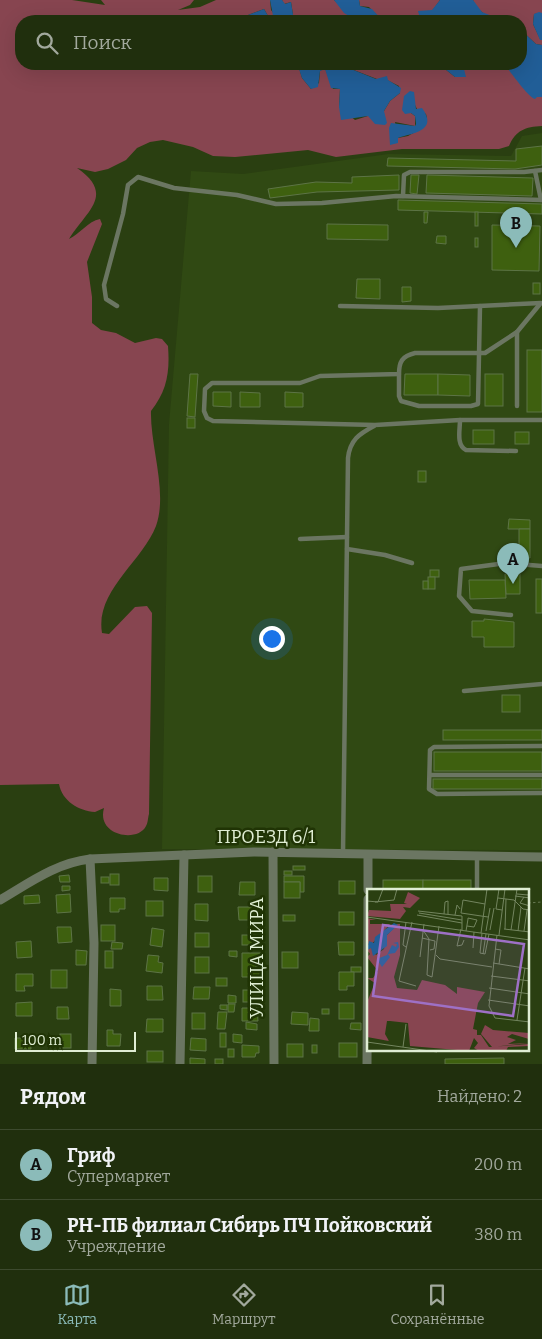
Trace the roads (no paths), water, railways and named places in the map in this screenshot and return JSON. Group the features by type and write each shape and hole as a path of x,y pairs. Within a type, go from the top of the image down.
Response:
{"street":[{"name":"ПРОЕЗД 6/1","path":"0,900 58,867 75,861 90,859 273,852 343,855 542,857"},
{"name":"УЛИЦА МИРА","path":"273,852 274,1064"},
{"path":"180,1064 184,855"},
{"path":"368,855 368,889"},
{"path":"90,859 94,943 92,1064"}],"lane":[{"path":"403,196 404,175 410,172 542,170"},
{"path":"117,306 106,299 104,291 123,214 126,192 130,182 134,179 144,177 174,188 237,195 276,204 403,196 541,200 535,171"},
{"path":"480,306 480,354 479,401 474,406 419,406 401,400 399,396 398,374 404,357 415,353 480,354 490,350 518,332 541,303"},
{"path":"340,306 438,308 541,303"},
{"path":"516,406 518,332"},
{"path":"398,374 320,376 300,383 216,382 208,384 205,389 205,415 213,421 375,425 460,420 542,420"},
{"path":"460,420 462,448 466,450 516,451"},
{"path":"343,855 349,450 356,436 375,425"},
{"path":"300,540 347,537"},
{"path":"347,549 385,554 412,563"},
{"path":"511,615 472,610 459,596 461,569 506,563 542,566"},
{"path":"464,692 542,684"},
{"path":"542,746 434,747 430,750 429,789 437,794 542,793"},
{"path":"430,775 542,775"},
{"path":"477,857 477,889"}],"water":[{"path":"270,0 282,0 285,4 291,2 293,15 273,15"},
{"path":"334,0 359,0 360,6 372,9 378,15 347,15"},
{"path":"440,0 473,0 482,12 489,15 419,15 418,11 432,10"},
{"path":"264,9 268,15 248,15"},
{"path":"542,13 542,40 540,40 533,24 534,14"},
{"path":"527,36 536,44 542,45 542,97 535,99 509,70 527,70"},
{"path":"299,70 322,70 320,71 318,87 311,89 302,78"},
{"path":"325,70 354,70 376,79 387,76 388,80 401,88 400,93 390,101 384,111 387,123 385,125 375,124 368,116 341,120 339,107 340,89 331,88"},
{"path":"446,70 464,70 466,77 455,77"},
{"path":"410,91 414,92 416,109 422,108 426,116 426,126 422,130 398,138 398,143 390,145 389,128 391,123 415,126 416,124 415,116 411,113 405,114 402,110 404,96"}],"place":[{"name":"РН-ПБ филиал Сибирь ПЧ Пойковский","path":"516,248"},
{"name":"Гриф","path":"513,584"}]}
